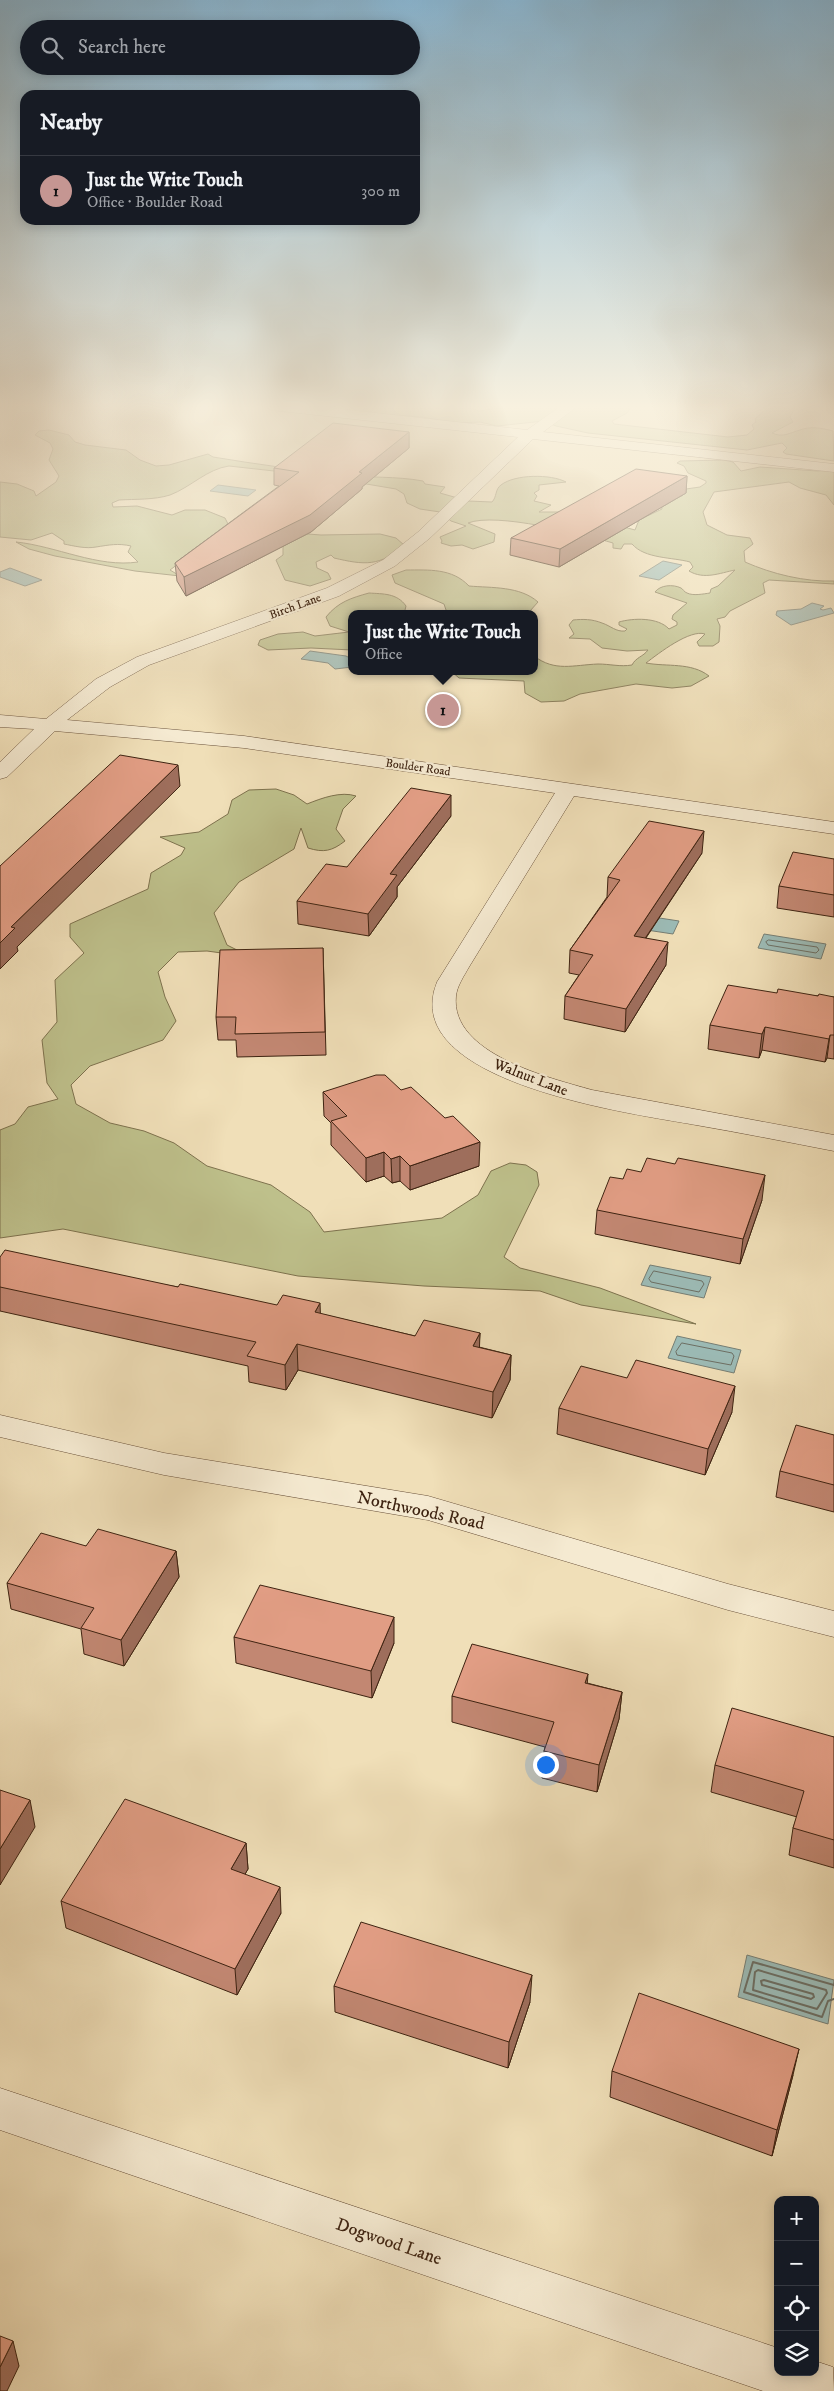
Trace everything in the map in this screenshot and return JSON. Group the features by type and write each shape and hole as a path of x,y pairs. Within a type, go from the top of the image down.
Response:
{"street":[{"name":"Birch Lane","path":"0,773 83,696 118,673 143,661 333,592 389,563 442,518"},
{"name":"Boulder Road","path":"0,721 234,741 834,828"},
{"name":"Walnut Lane","path":"568,789 447,988 444,1007 446,1020 456,1035 472,1050 493,1064 515,1074 572,1093 834,1143"},
{"name":"Northwoods Road","path":"0,1426 164,1464 428,1508 728,1597 834,1624"},
{"name":"Dogwood Lane","path":"0,2109 774,2371"},
{"name":"Dogwood Lane","path":"790,2376 833,2391"}],"green space":[{"path":"0,518 224,518 230,528 321,535 380,534 396,538 404,545 379,561 354,562 334,558 331,555 316,562 317,568 328,573 331,579 310,586 285,580 276,560 283,555 283,543 178,564 170,570 180,576 135,571 55,556 29,549 16,542 108,562 138,562 128,552 131,546 114,545 88,548 64,544 64,541 52,533 31,540 0,537"},
{"path":"447,518 590,518 635,530 639,520 644,518 705,518 707,525 727,535 750,538 753,544 744,551 745,562 789,576 834,581 834,584 769,580 763,583 765,593 730,611 725,617 717,619 720,626 719,642 713,646 699,646 697,642 705,634 691,635 683,638 646,663 687,667 709,676 691,686 672,688 636,684 580,694 564,701 541,702 525,693 524,681 459,678 456,675 538,675 538,658 557,666 632,665 635,660 648,650 627,651 602,648 590,639 569,638 574,634 569,625 573,620 588,620 605,624 619,631 625,631 627,629 619,625 619,622 652,620 659,622 669,629 677,625 677,622 672,619 673,615 687,603 655,592 657,590 671,586 681,588 689,594 710,593 711,589 718,586 735,570 712,575 695,574 689,571 693,567 690,562 651,555 637,549 632,544 624,544 621,549 613,548 613,543 581,535 518,522 498,520 481,520 468,523 495,534 494,542 473,549 462,545 451,546 441,543 440,537 466,526"},
{"path":"406,570 440,571 455,576 469,586 514,590 538,602 531,610 446,610 444,604 395,583 392,575"},
{"path":"369,593 389,595 394,596 406,606 405,610 348,610 348,632 330,626 326,617 345,601"},
{"path":"303,632 315,636 348,632 348,650 311,648 268,650 258,645 260,640 278,634"},
{"path":"276,789 294,795 307,804 344,794 356,796 343,809 336,829 345,841 328,850 308,848 301,828 294,849 239,882 214,913 227,945 251,957 207,951 178,952 158,972 165,997 176,1021 163,1040 90,1066 71,1085 76,1104 110,1123 144,1131 174,1143 207,1166 271,1185 310,1212 324,1232 442,1218 478,1195 491,1171 510,1163 526,1165 537,1172 539,1185 504,1257 520,1268 600,1288 696,1324 581,1305 540,1291 424,1286 298,1276 63,1229 0,1238 0,1130 15,1124 28,1107 58,1099 47,1083 42,1040 57,1022 55,980 84,953 70,937 70,924 148,889 151,873 181,855 185,848 160,837 199,832 228,814 232,800 249,790"}],"water":[{"path":"663,561 682,565 659,580 639,576"},
{"path":"10,568 42,580 25,586 0,577 0,572"},
{"path":"812,603 824,606 820,609 823,610 831,608 834,613 791,625 776,615 777,611 801,609"},
{"path":"310,651 346,656 348,657 348,667 335,669 328,663 301,659"},
{"path":"627,913 679,921 673,934 620,926"},
{"path":"764,934 826,944 821,959 758,948"},
{"path":"650,1265 711,1277 704,1298 641,1285"},
{"path":"677,1336 741,1350 734,1373 668,1358"},
{"path":"747,1955 834,1980 828,2024 738,1997"}],"building":[{"path":"237,518 305,518 184,577 175,563"},
{"path":"548,518 615,518 560,549 511,538"},
{"path":"120,755 178,765 11,927 15,928 0,943 0,866"},
{"path":"411,788 451,795 390,874 397,875 368,914 297,901 326,864 347,867"},
{"path":"649,821 704,831 634,936 668,942 626,1009 565,996 593,955 570,950 620,880 608,877"},
{"path":"793,852 834,859 834,895 779,886"},
{"path":"323,948 325,1032 235,1034 236,1017 216,1017 220,950"},
{"path":"728,985 777,993 778,989 834,997 834,1035 830,1035 829,1039 765,1027 762,1034 710,1025"},
{"path":"376,1075 385,1075 401,1090 411,1087 445,1118 453,1116 480,1142 410,1166 400,1156 391,1159 384,1152 366,1158 331,1121 347,1116 323,1092"},
{"path":"647,1158 675,1164 678,1158 765,1175 743,1239 597,1210 610,1177 623,1179 627,1169 641,1172"},
{"path":"5,1250 178,1287 180,1284 277,1305 283,1295 320,1303 315,1312 415,1336 424,1320 480,1333 473,1346 511,1355 493,1392 297,1344 285,1365 247,1356 256,1342 0,1287 0,1257"},
{"path":"636,1360 735,1386 708,1449 559,1408 581,1366 627,1378"},
{"path":"796,1425 834,1435 834,1485 780,1471"},
{"path":"98,1529 176,1551 121,1640 81,1628 94,1608 7,1583 41,1533 86,1546"},
{"path":"260,1585 394,1617 371,1671 234,1637"},
{"path":"472,1644 588,1674 585,1683 622,1692 599,1765 544,1751 554,1722 452,1696"},
{"path":"732,1708 834,1737 834,1840 793,1828 804,1791 715,1765"},
{"path":"0,1790 30,1800 0,1849"},
{"path":"125,1799 246,1843 231,1869 280,1887 235,1969 61,1901"},
{"path":"361,1922 532,1975 509,2042 334,1986"},
{"path":"639,1993 799,2049 777,2130 612,2071"},
{"path":"0,2336 13,2341 0,2367"}],"place":[{"name":"Just the Write Touch","path":"443,710"}]}
